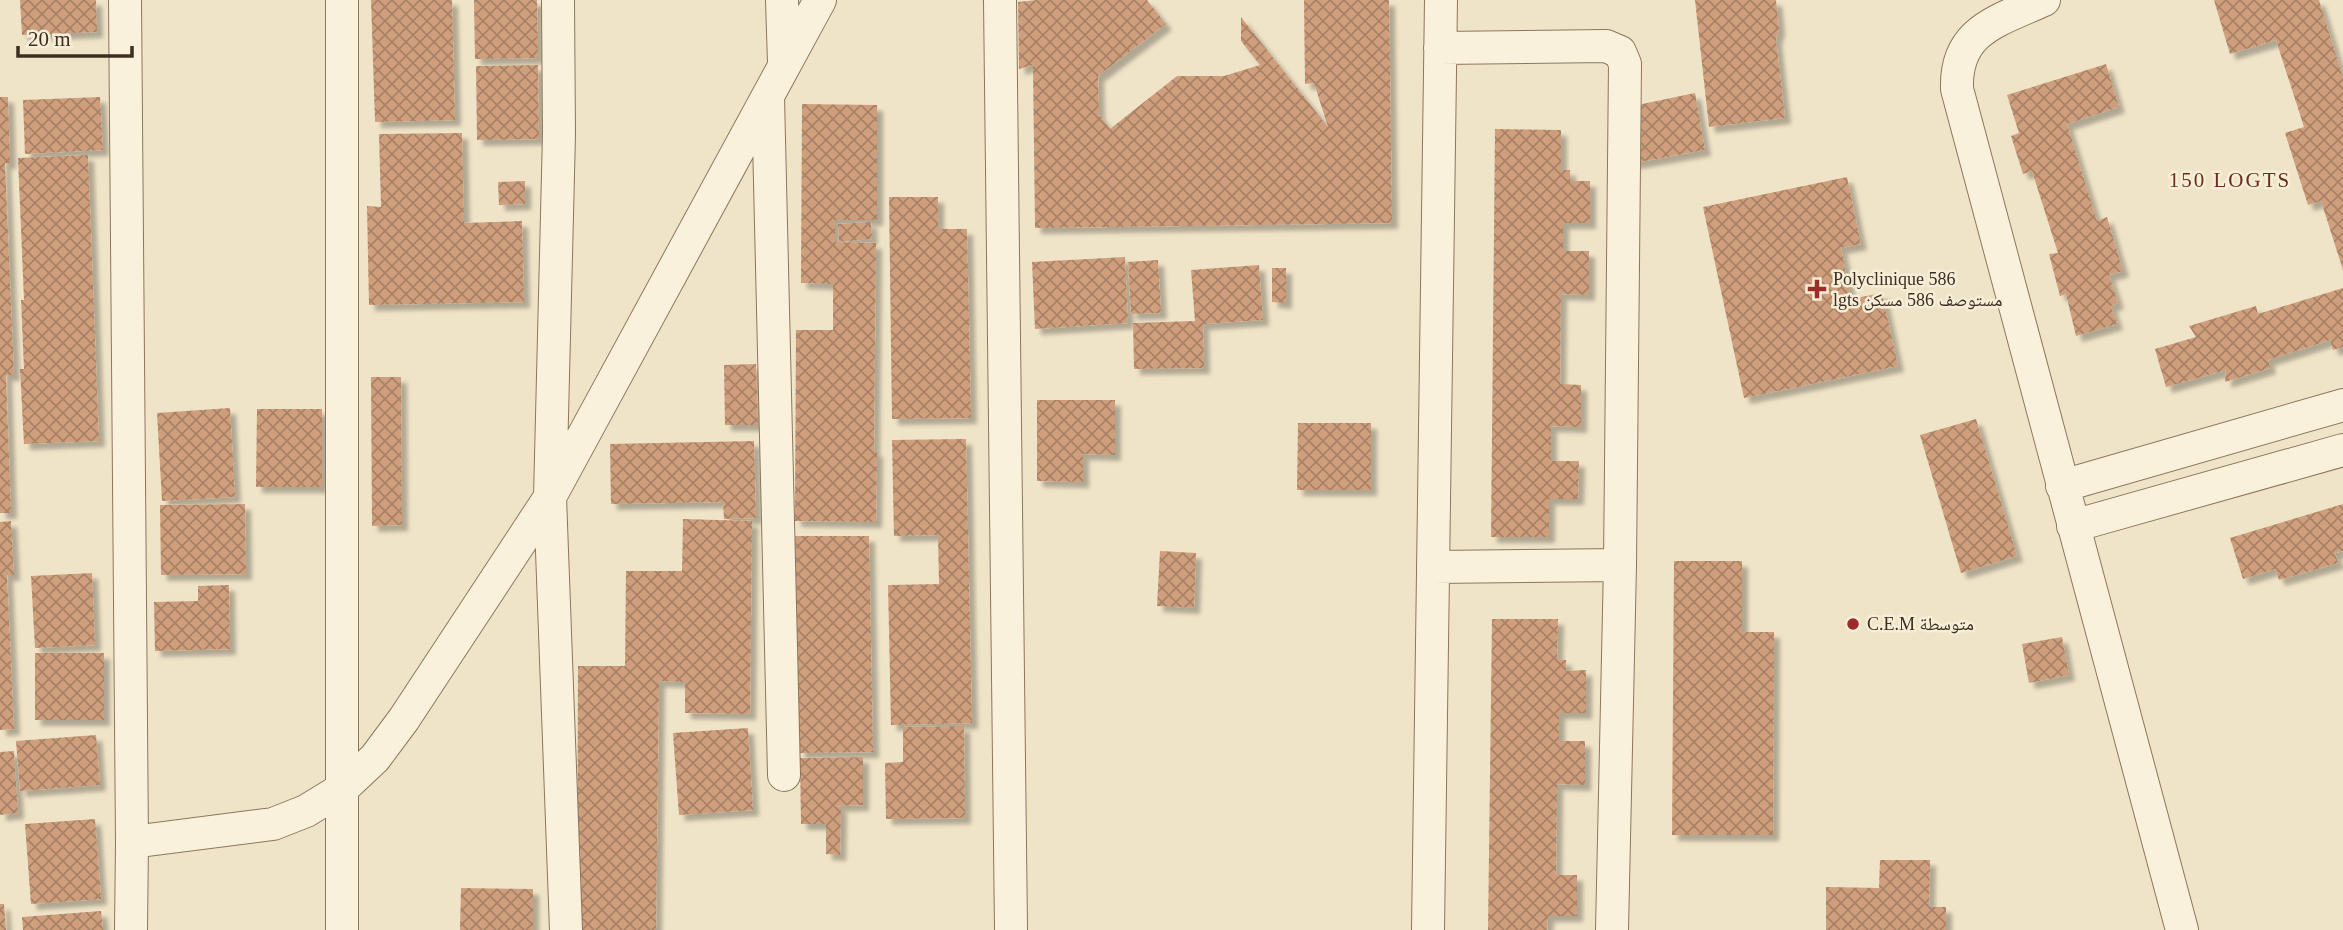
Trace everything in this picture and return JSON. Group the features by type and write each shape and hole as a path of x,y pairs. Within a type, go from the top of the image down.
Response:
{"street":[{"path":"125,0 131,930"},
{"path":"342,0 342,930"},
{"path":"558,0 559,134 550,496 566,930"},
{"path":"782,0 784,64"},
{"path":"132,842 273,824 306,811 342,789 375,758 404,719 550,496 820,0"},
{"path":"1000,0 1012,930"},
{"path":"1428,930 1441,0"},
{"path":"2043,0 1987,26 1972,37 1961,53 1956,71 1957,89 2182,930"},
{"path":"1440,48 1606,46 1620,52 1625,64 1620,565 1612,930"},
{"path":"768,94 784,775"},
{"path":"2062,486 2343,405"},
{"path":"2073,527 2343,450"},
{"path":"1433,567 1620,565"}],"building":[{"path":"20,0 96,0 97,32 22,35"},
{"path":"371,0 452,0 455,120 375,122"},
{"path":"474,0 537,0 538,58 475,59"},
{"path":"1147,0 1166,24 1098,76 1099,114 1110,129 1177,76 1224,76 1260,65 1241,41 1241,17 1328,127 1314,83 1305,84 1304,0 1389,0 1392,223 1035,228 1033,65 1019,69 1018,2"},
{"path":"1695,0 1776,0 1779,29 1776,39 1785,118 1709,127"},
{"path":"2214,0 2319,0 2343,78 2343,270 2321,201 2308,205 2285,133 2304,127 2276,40 2230,54"},
{"path":"2106,64 2119,107 2067,124 2097,221 2107,217 2123,271 2109,275 2118,303 2111,306 2117,324 2076,336 2066,294 2060,296 2049,254 2058,253 2032,171 2023,174 2011,136 2019,133 2007,95"},
{"path":"538,65 539,139 477,140 476,66"},
{"path":"1695,93 1705,150 1629,164 1628,107"},
{"path":"0,97 8,97 10,163 5,163 14,375 6,375 11,513 0,513"},
{"path":"100,97 103,150 25,154 23,100"},
{"path":"802,104 877,105 877,220 835,220 835,242 876,243 876,522 795,521 796,330 833,330 833,284 801,283"},
{"path":"1495,129 1561,130 1561,170 1570,170 1570,181 1590,181 1590,223 1563,223 1563,251 1589,251 1589,295 1561,294 1560,384 1581,385 1581,427 1551,426 1551,461 1579,461 1578,499 1549,499 1549,537 1491,537"},
{"path":"462,133 464,223 522,221 524,302 369,305 367,206 381,207 379,134"},
{"path":"88,155 99,441 24,444 20,369 24,369 21,300 24,300 18,158"},
{"path":"1847,177 1861,244 1841,248 1851,299 1882,293 1898,366 1744,398 1703,207"},
{"path":"525,181 525,204 499,205 498,182"},
{"path":"889,197 938,197 938,229 967,229 971,418 892,419"},
{"path":"871,222 872,239 839,242 838,224"},
{"path":"1125,257 1128,323 1035,329 1032,262"},
{"path":"1158,260 1161,313 1131,314 1128,262"},
{"path":"1259,265 1263,320 1203,324 1204,368 1134,369 1133,323 1195,321 1191,270"},
{"path":"1272,268 1286,268 1286,303 1272,302"},
{"path":"2343,288 2343,347 2333,350 2330,340 2268,360 2270,368 2225,382 2226,370 2166,387 2155,349 2196,337 2189,326 2256,306 2258,314"},
{"path":"756,364 758,425 725,425 724,365"},
{"path":"371,377 401,377 402,525 372,526"},
{"path":"1037,400 1115,400 1115,455 1083,454 1083,482 1037,481"},
{"path":"230,408 235,497 162,501 157,413"},
{"path":"257,409 322,409 322,487 256,487"},
{"path":"1976,419 2017,556 1961,573 1920,435"},
{"path":"1298,423 1371,423 1371,490 1297,490"},
{"path":"966,439 972,723 891,725 888,585 939,584 938,535 894,536 892,440"},
{"path":"754,441 756,518 724,519 723,502 611,504 610,444"},
{"path":"245,504 246,574 161,575 160,505"},
{"path":"2343,504 2343,551 2335,553 2338,563 2279,580 2275,569 2243,579 2230,538"},
{"path":"683,519 752,521 750,714 685,713 685,682 659,681 656,930 577,930 578,666 625,666 626,571 682,571"},
{"path":"11,521 14,575 7,575 14,729 0,730 0,522"},
{"path":"795,536 869,536 873,752 799,753"},
{"path":"1160,551 1196,553 1194,608 1157,606"},
{"path":"1674,561 1742,561 1742,632 1774,632 1773,835 1672,835"},
{"path":"92,573 95,645 35,648 31,576"},
{"path":"229,585 230,649 155,651 154,602 198,601 198,586"},
{"path":"1492,619 1558,619 1557,659 1566,660 1566,671 1586,670 1586,713 1559,713 1559,741 1585,741 1585,785 1557,784 1556,875 1577,875 1577,916 1548,916 1547,930 1488,930"},
{"path":"2062,637 2069,675 2029,683 2022,644"},
{"path":"35,653 104,653 104,720 35,720"},
{"path":"964,726 965,818 886,819 885,763 903,762 903,727"},
{"path":"748,728 753,810 679,815 673,733"},
{"path":"96,735 100,785 20,791 16,741"},
{"path":"14,751 18,813 0,815 0,752"},
{"path":"863,757 863,805 833,806 841,807 840,855 826,854 826,824 801,824 800,758"},
{"path":"95,819 101,899 31,904 25,824"},
{"path":"1880,860 1930,860 1929,907 1946,907 1946,930 1826,930 1826,887 1879,888"},
{"path":"461,888 533,889 533,930 460,930"},
{"path":"0,904 4,904 6,930 0,930"},
{"path":"101,911 103,930 23,930 22,917"}],"place":[{"name":"Polyclinique 586 lgts مستوصف 586 مسكن","path":"1817,289"},
{"name":"C.E.M متوسطة","path":"1853,624"}],"district":[{"name":"150 LOGTS","path":"2230,180"}]}
